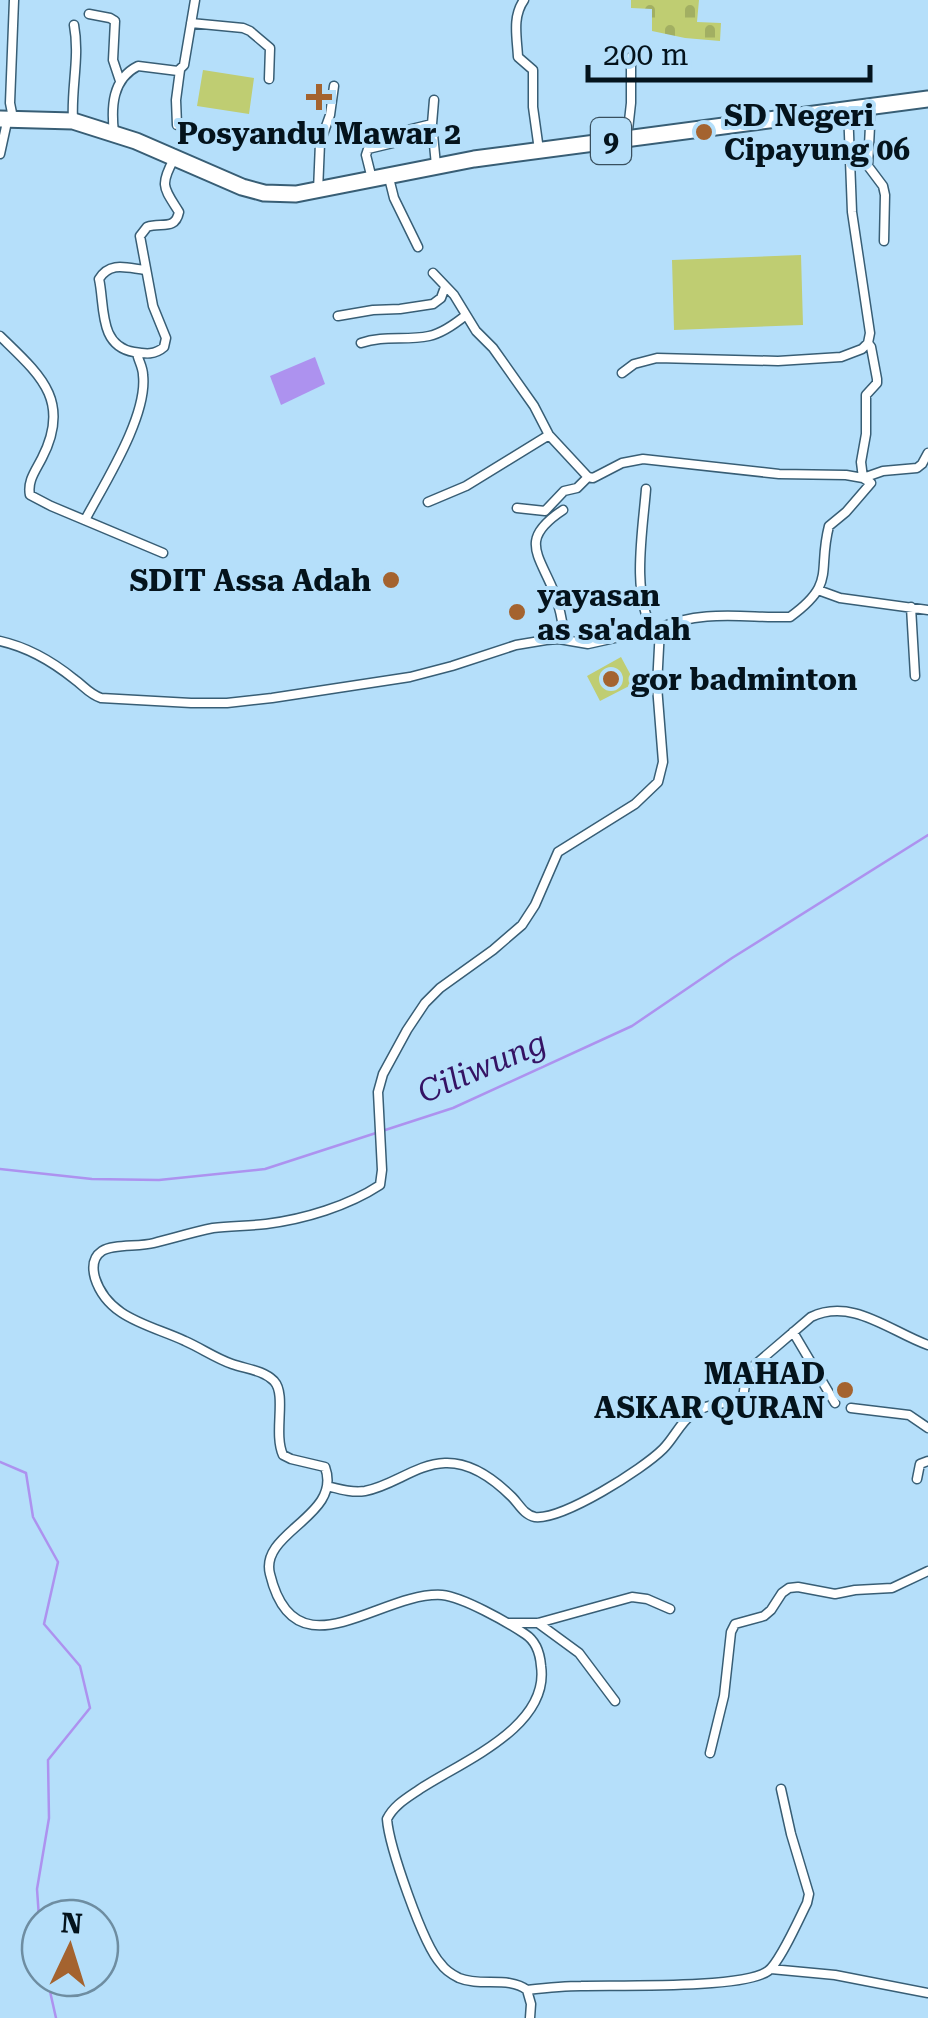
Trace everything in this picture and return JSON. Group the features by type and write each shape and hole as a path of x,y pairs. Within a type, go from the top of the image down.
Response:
{"highway":[{"name":"9","path":"6,119 74,121 114,133 242,187 264,193 296,194 436,165 928,100"}],"street":[{"path":"0,154 10,104 14,0"},
{"path":"177,124 180,70 196,0"},
{"path":"524,0 516,22 518,57 533,70 539,150"},
{"path":"90,14 115,21 113,60 120,81"},
{"path":"0,20 12,22"},
{"path":"191,23 250,31 270,48 269,79"},
{"path":"74,25 74,121"},
{"path":"627,139 630,58"},
{"path":"114,133 112,112 120,81 132,69 138,66 180,70"},
{"path":"318,191 320,143 330,116 334,86"},
{"path":"434,100 436,165"},
{"path":"871,106 868,166 885,195 884,240"},
{"path":"622,374 634,364 657,358 828,358 856,353 868,343 870,333 852,212 848,108"},
{"path":"372,179 368,150 393,143 391,134 432,124"},
{"path":"145,270 112,267 99,277 107,331 117,345 137,353 159,352 166,342 152,306 145,270 140,247 141,233 152,225 172,224 178,216 163,182 175,157"},
{"path":"390,182 418,247"},
{"path":"0,641 41,656 94,695 191,703 238,702 379,682 546,640 588,644 676,621 719,615 790,617 818,590 824,576 829,526 871,483 846,475 780,474 643,459 588,477 549,435 494,348 476,331 446,286 432,273"},
{"path":"338,316 433,304 446,286"},
{"path":"361,343 382,337 429,336 466,316"},
{"path":"0,336 39,375 53,405 51,439 28,491 38,500 163,553"},
{"path":"863,478 866,395 877,379 868,343"},
{"path":"85,520 138,410 144,377 137,353"},
{"path":"428,502 466,486 549,435"},
{"path":"863,478 883,471 917,468 928,453"},
{"path":"517,508 545,511 564,492 578,488 588,477"},
{"path":"530,2018 532,2004 519,1984 473,1982 442,1966 420,1923 387,1824 400,1802 516,1726 532,1707 542,1680 537,1648 527,1635 464,1601 440,1595 417,1598 333,1624 308,1625 294,1620 270,1575 270,1559 318,1506 327,1486 325,1467 286,1457 280,1450 280,1392 276,1383 266,1375 224,1361 122,1314 102,1292 93,1265 98,1255 113,1247 134,1247 213,1228 295,1219 338,1206 380,1184 378,1092 383,1074 425,1003 522,925 558,852 635,804 662,775 656,629 644,612 642,587 646,488"},
{"path":"563,510 539,530 536,547 556,597 565,640"},
{"path":"818,590 840,598 928,610"},
{"path":"912,607 915,676"},
{"path":"913,634 928,634"},
{"path":"327,1486 366,1491 426,1467 452,1463 487,1476 529,1516 554,1514 645,1465 697,1410 741,1400 750,1370 818,1313 844,1310 928,1345"},
{"path":"793,1332 835,1403"},
{"path":"851,1408 908,1414 928,1428"},
{"path":"917,1479 920,1464 928,1460"},
{"path":"710,1753 735,1624 764,1616 789,1588 835,1594 892,1588 928,1571"},
{"path":"505,1623 538,1623 632,1597 648,1598 670,1609"},
{"path":"538,1623 579,1654 614,1701"},
{"path":"771,1969 809,1894 781,1789"},
{"path":"526,1990 701,1984 759,1975 771,1969 835,1975 928,1993"}],"green space":[{"path":"631,0 699,0 697,22 721,23 720,41 652,31 652,9 631,8"},
{"path":"203,70 254,78 249,114 197,106"},
{"path":"801,255 803,325 674,330 672,260"},
{"name":"gor badminton","path":"621,657 635,683 600,701 587,676"}],"shaded area":[{"path":"315,357 325,384 281,405 270,376"}],"waterway":[{"name":"Ciliwung","path":"0,1169 92,1179 159,1180 265,1169 453,1108 632,1026 928,835"},
{"path":"0,1462 26,1473 33,1517 58,1562 44,1624 80,1666 90,1708 48,1760 49,1818 38,1898"},
{"path":"52,1998 56,2018"}],"place":[{"name":"Posyandu Mawar 2","path":"319,97"},
{"name":"SD Negeri Cipayung 06","path":"704,132"},
{"name":"SDIT Assa Adah","path":"391,580"},
{"name":"yayasan as sa'adah","path":"517,612"},
{"name":"gor badminton","path":"611,679"},
{"name":"MAHAD ASKAR QURAN","path":"845,1390"}]}
